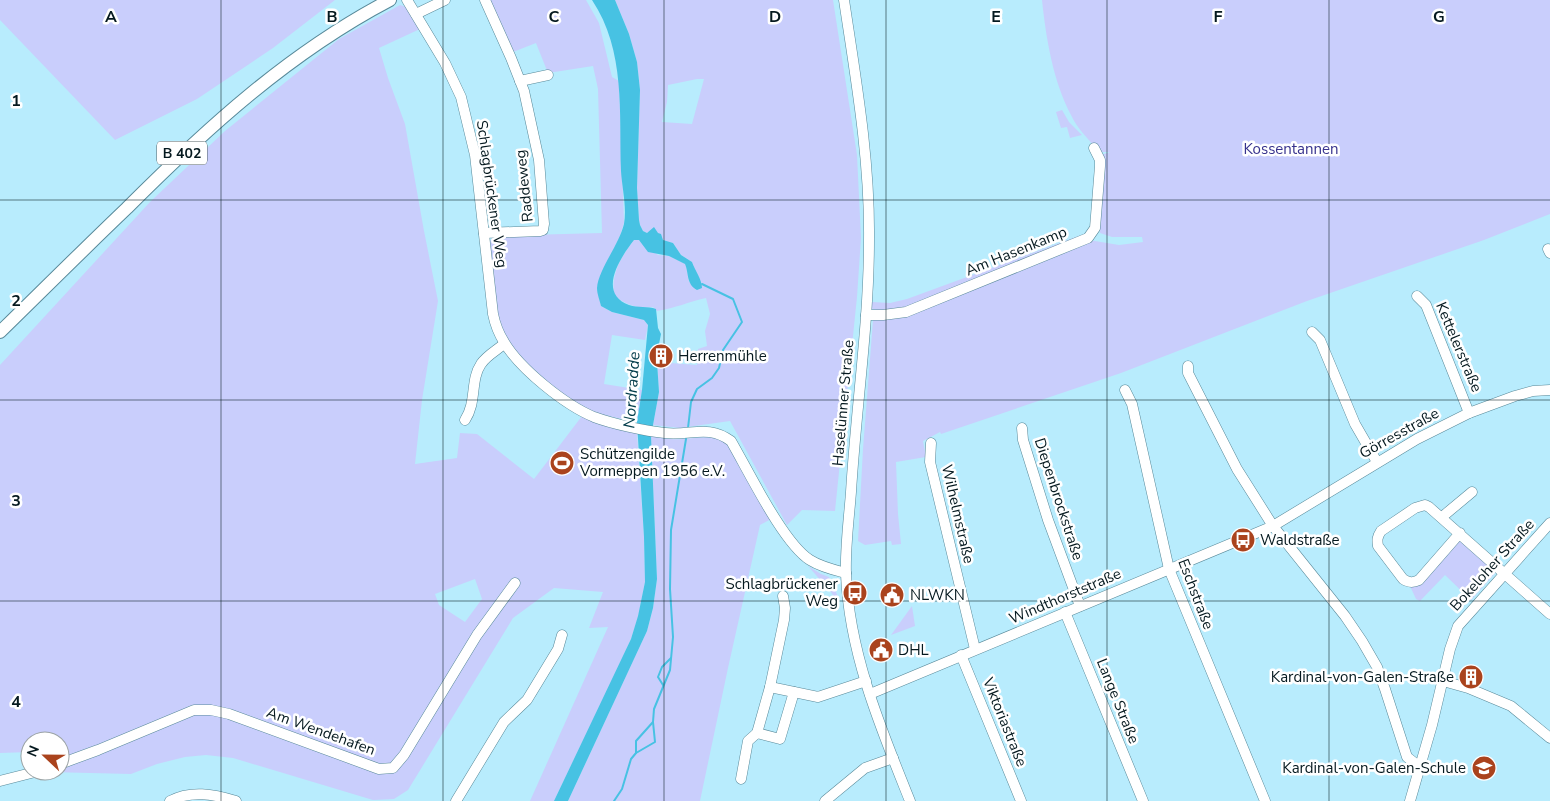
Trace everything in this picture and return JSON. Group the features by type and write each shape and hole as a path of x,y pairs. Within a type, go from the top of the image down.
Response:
{"main road":[{"name":"B 402","path":"0,332 191,144 238,103 291,61 345,24 388,1"}],"street":[{"name":"Schlagbrückener Weg","path":"407,0 445,63 461,98 474,155 493,314 495,324 504,344 515,358 537,379 576,408 596,418 665,433 681,434 707,431 721,433 731,441 775,517 796,547 809,560 846,573"},
{"path":"416,14 445,0"},
{"name":"Raddeweg","path":"484,233 543,230 544,224 539,160 520,81 512,58 486,0"},
{"name":"Haselünner Straße","path":"844,0 865,141 869,240 866,315 853,457 846,573 856,647 870,694 910,801"},
{"path":"520,81 548,75"},
{"name":"Am Hasenkamp","path":"866,315 906,312 1088,238 1095,228 1100,166 1100,160 1094,148"},
{"name":"Kettelerstraße","path":"1417,296 1426,305 1470,413"},
{"path":"1312,332 1320,340 1356,424 1377,462"},
{"path":"465,420 471,411 479,366 504,344"},
{"path":"1188,366 1188,373 1237,469 1272,526 1345,616 1362,641 1377,667 1404,751 1407,757 1416,764 1421,765"},
{"name":"Eschstraße","path":"1125,390 1132,404 1169,569 1265,801"},
{"name":"Görresstraße","path":"1272,526 1417,439 1470,413 1533,391 1550,390"},
{"name":"Diepenbrockstraße","path":"1022,428 1023,440 1045,511 1080,606"},
{"name":"Wilhelmstraße","path":"931,444 930,462 975,649"},
{"path":"1442,517 1472,492"},
{"path":"1460,533 1419,580 1414,583 1403,579 1378,546 1377,536 1381,531 1416,508 1425,505 1442,517 1460,533 1505,573 1550,614"},
{"name":"Bokeloher Straße","path":"1410,801 1458,626 1550,523"},
{"name":"Windthorststraße","path":"870,694 1272,526"},
{"name":"Am Wendehafen","path":"70,760 194,710 211,710 229,714 379,769 393,768 404,754 477,635 515,583"},
{"path":"741,779 748,740 757,733 770,687 784,620 783,596"},
{"name":"Lange Straße","path":"1065,612 1143,801"},
{"path":"456,801 504,722 527,700 558,649 562,635"},
{"name":"Viktoriastraße","path":"961,655 1021,801"},
{"path":"770,687 818,698 866,681"},
{"path":"1443,681 1468,688 1511,706 1550,738"},
{"path":"757,733 780,739 794,692"},
{"path":"825,801 866,768 893,758"},
{"path":"0,781 20,776"},
{"path":"170,801 187,795 202,793 236,801"}],"green space":[{"path":"0,0 335,0 273,48 197,99 115,140 0,20"},
{"path":"490,0 586,0 599,23 612,77 619,81 624,223 597,288 601,306 612,312 644,320 648,325 645,340 612,335 604,384 642,390 637,422 592,411 563,394 525,361 506,338 501,327 493,285 490,241 494,236 602,233 598,89 593,66 548,73 536,43 513,52"},
{"path":"615,0 833,0 857,155 861,238 857,297 835,511 802,510 787,525 730,421 680,428 653,425 659,392 657,362 697,365 698,349 707,346 705,331 710,314 706,298 657,311 653,307 632,306 614,295 613,287 618,266 634,240 639,240 658,255 669,256 686,264 689,282 702,284 692,262 681,255 673,243 667,242 650,231 647,233 643,231 640,225 637,188 640,90 637,62 629,34","holes":["704,79 692,124 662,122 667,102 668,85"]},
{"name":"Kossentannen","path":"1042,0 1550,0 1550,214 1484,240 1307,301 1121,373 941,434 940,432 923,441 926,457 896,462 901,544 892,545 891,541 865,545 858,541 873,320 1089,240 1119,245 1143,242 1142,237 1112,237 1100,233 1101,155 1110,152 1099,152 1077,125 1065,102 1051,59"},
{"path":"400,5 406,7 420,29 379,48 405,124 438,301 422,400 415,464 457,458 460,433 477,434 534,479 582,416 637,433 645,582 638,617 631,639 554,801 530,801 608,627 589,628 603,592 554,588 513,618 408,790 394,799 373,800 233,758 206,755 185,757 157,764 131,774 70,773 70,731 20,731 20,752 0,753 0,365 150,202 225,131 339,39","holes":["475,579 482,599 465,622 439,605 435,594"]},
{"path":"1062,110 1069,122 1082,135 1070,138 1067,127 1061,128 1056,112"},
{"path":"1090,229 1092,230 1086,236 906,310 883,311 871,309 872,302 890,303 907,299 1084,234"},
{"path":"651,436 674,439 711,438 728,444 771,519 760,525 700,801 568,801 647,631 653,608 657,579"},
{"path":"1460,538 1497,571 1471,600 1445,575 1420,601 1416,599 1410,586"},
{"path":"808,566 829,577 839,599 836,600"},
{"path":"912,606 915,626 891,635"}],"shaded area":[{"path":"592,0 615,0 629,34 637,62 640,90 637,188 640,225 643,231 647,233 654,227 661,234 663,240 673,243 681,255 692,262 700,278 702,288 697,290 693,288 688,278 685,264 669,256 648,252 639,240 634,240 628,247 614,275 614,292 619,300 632,306 656,309 658,328 661,334 658,349 654,349 654,362 657,362 659,392 651,436 657,579 653,608 647,631 568,801 554,801 631,639 645,582 637,422 648,325 644,320 612,312 601,306 597,293 601,273 624,224 625,211 621,171 620,105 616,61 611,40"}],"waterway":[{"path":"688,428 691,402 697,389 712,378 719,368 723,350 742,322 733,299 702,284"},
{"path":"614,801 622,789 631,759 636,753 636,741 653,722 654,709 670,670 673,637 670,589 671,530 686,439"},
{"path":"663,685 658,677 662,667 671,658"},
{"path":"636,753 655,742 653,722"}],"place":[{"name":"Herrenmühle","path":"661,356"},
{"name":"Schützengilde Vormeppen 1956 e.V.","path":"562,463"},
{"name":"Waldstraße","path":"1243,540"},
{"name":"Schlagbrückener Weg","path":"855,593"},
{"name":"NLWKN","path":"892,595"},
{"name":"DHL","path":"881,650"},
{"name":"Kardinal-von-Galen-Straße","path":"1471,677"},
{"name":"Kardinal-von-Galen-Schule","path":"1484,768"}],"water label":[{"name":"Nordradde","path":"632,390"}]}
